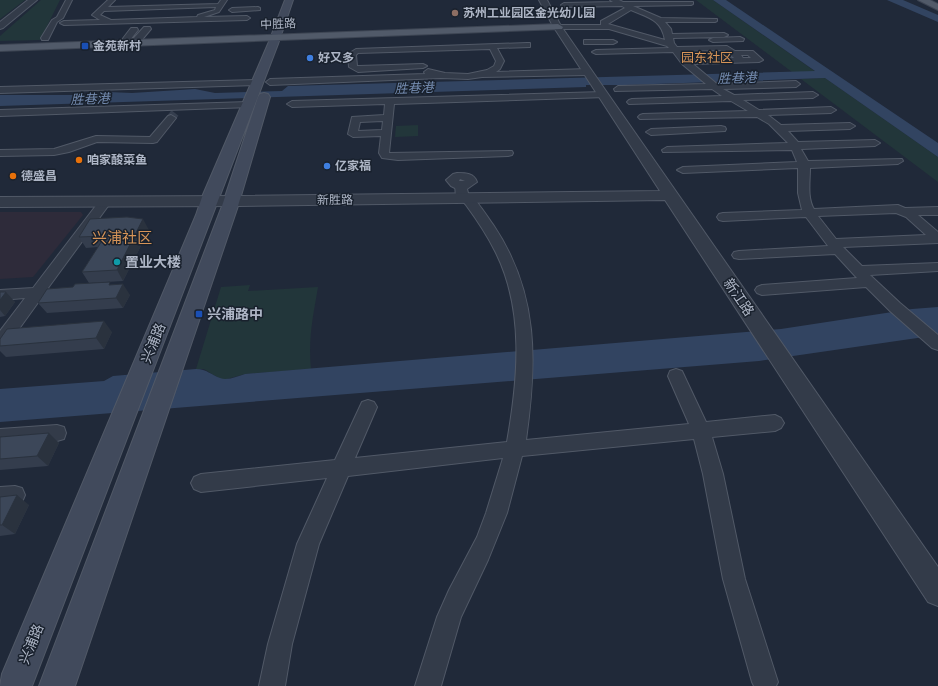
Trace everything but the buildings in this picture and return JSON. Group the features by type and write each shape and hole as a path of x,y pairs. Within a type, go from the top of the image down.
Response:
{"main road":[{"name":"兴浦路","path":"57,686 232,201 259,92 289,0"},
{"path":"922,0 938,7"},
{"path":"934,0 938,2"},
{"name":"中胜路","path":"288,37 557,26"},
{"name":"中胜路","path":"0,46 130,35 288,37 557,26"},
{"name":"兴浦路","path":"14,686 209,202 259,92 275,69"}],"street":[{"path":"0,26 33,0"},
{"path":"64,17 69,0"},
{"path":"130,0 175,0"},
{"path":"158,10 167,0"},
{"name":"新江路","path":"543,0 557,26 595,83 938,592"},
{"path":"613,0 660,20 715,20"},
{"path":"97,13 113,1"},
{"path":"564,5 691,3"},
{"path":"97,13 130,35 186,20 220,6"},
{"path":"45,38 54,21 64,17 97,13 220,6 258,9"},
{"path":"605,25 618,14 629,8"},
{"path":"641,11 699,9"},
{"path":"610,12 618,14"},
{"path":"64,17 111,22 186,20 246,21 150,29"},
{"path":"660,20 682,61 711,84 780,128 794,145 804,165 804,193 806,206 810,213 836,247 858,271 895,307 935,342"},
{"path":"557,26 605,25 649,39 727,48 741,61"},
{"path":"596,52 670,41 725,28"},
{"path":"470,30 477,47"},
{"path":"580,32 613,32 618,30"},
{"path":"670,41 737,37"},
{"path":"587,42 644,41 649,39"},
{"path":"423,66 362,69 353,67 352,54 356,51 527,45"},
{"path":"479,75 492,70 500,64 500,60 492,46"},
{"path":"421,49 423,66 427,72 438,76"},
{"path":"682,61 759,60 750,53 733,53"},
{"path":"0,90 206,84 259,92 438,76 479,75 595,83"},
{"path":"90,87 100,77"},
{"path":"72,88 82,78"},
{"path":"292,104 390,102 595,83"},
{"path":"618,88 711,84 796,84"},
{"path":"0,113 175,113 218,106 259,92"},
{"path":"632,102 813,96"},
{"path":"390,102 384,153 386,156 508,153"},
{"path":"644,117 831,110"},
{"path":"0,160 4,153 54,152 96,139 153,140 175,113"},
{"path":"710,115 735,147"},
{"path":"386,133 353,134 355,120 388,118"},
{"path":"780,128 850,126"},
{"path":"147,129 162,130"},
{"path":"651,132 721,129"},
{"path":"667,150 875,142"},
{"path":"428,686 449,617 485,543 508,481 519,425 526,348 519,297 511,270 494,234 464,184 459,154"},
{"path":"683,170 898,161"},
{"name":"新胜路","path":"0,202 209,202 464,184 670,195"},
{"path":"3,336 105,202"},
{"path":"723,217 898,209 906,211 938,211"},
{"path":"906,211 938,239"},
{"path":"739,255 938,239"},
{"path":"858,271 938,267"},
{"path":"762,290 870,282"},
{"path":"0,295 61,291"},
{"path":"3,336 31,330"},
{"path":"676,376 701,430 713,474 734,579 765,682"},
{"path":"272,686 280,644 308,544 368,407"},
{"path":"201,482 775,423"},
{"path":"0,437 57,433"}],"shaded area":[{"path":"0,212 81,212 83,215 33,277 0,279"}],"green space":[{"path":"0,0 25,0 0,19"},
{"path":"41,0 60,0 40,40 0,41 0,36"},
{"path":"696,0 713,0 816,72 792,72"},
{"path":"825,78 938,157 938,182 801,79"},
{"path":"418,125 418,136 395,137 396,126"},
{"path":"250,285 248,291 318,287 311,337 311,369 245,374 227,379 220,379 204,369 196,369 221,287"}],"water":[{"name":"胜巷港","path":"713,0 726,0 938,143 938,157 825,78 0,106 0,95 79,95 108,92 132,93 195,89 215,93 282,91 288,86 815,71"},
{"path":"887,0 903,0 938,15 938,22"},
{"path":"938,307 938,335 759,361 0,422 0,389 104,381 113,376 196,369 203,370 220,378 226,379 245,374 781,329 912,309"}],"tunnel":[{"path":"171,118 175,113"}],"place":[{"name":"苏州工业园区金光幼儿园","path":"455,13"},
{"name":"金苑新村","path":"85,46"},
{"name":"好又多","path":"310,58"},
{"name":"咱家酸菜鱼","path":"79,160"},
{"name":"亿家福","path":"327,166"},
{"name":"德盛昌","path":"13,176"},
{"name":"置业大楼","path":"117,262"},
{"name":"兴浦路中","path":"199,314"}],"district":[{"name":"园东社区","path":"707,57"},
{"name":"兴浦社区","path":"122,238"}]}
